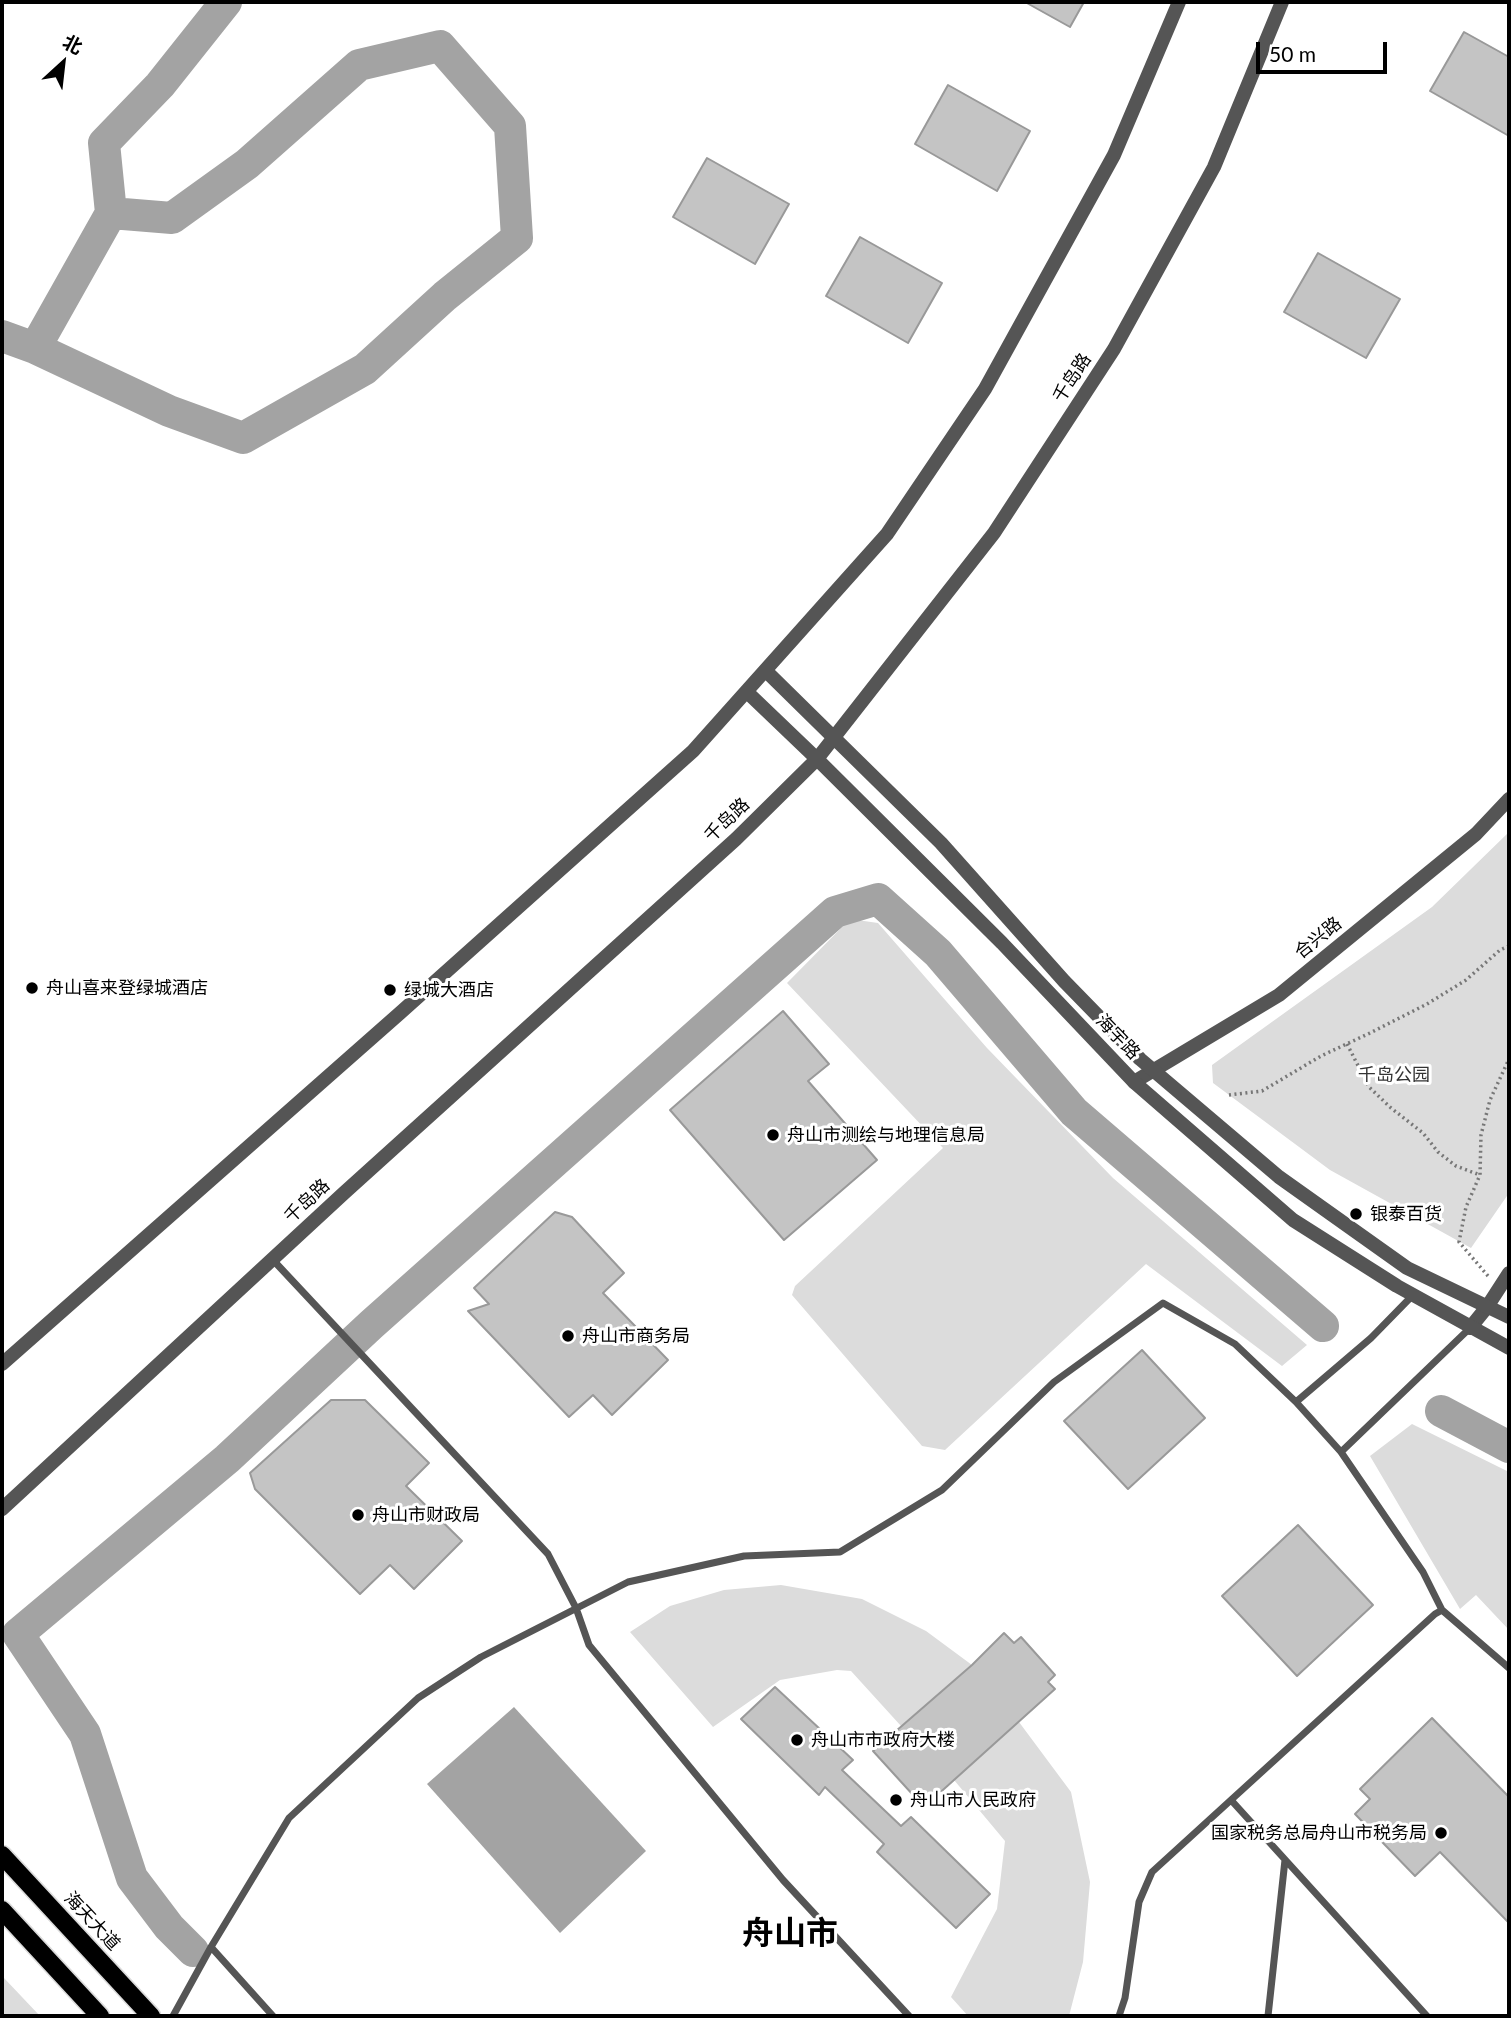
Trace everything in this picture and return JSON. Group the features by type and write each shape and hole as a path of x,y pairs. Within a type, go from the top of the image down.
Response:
{"main road":[{"name":"海天大道","path":"2,1855 151,2016"},
{"path":"2,1910 100,2016"}],"street":[{"path":"2,1364 693,751 887,534 985,389 1114,155 1179,2"},
{"name":"千岛路","path":"2,1509 736,839 817,759 994,533 1114,349 1214,167 1282,2"},
{"name":"海宇路","path":"766,671 942,844 1064,981 1153,1071 1279,1177 1408,1268 1509,1317"},
{"name":"海宇路","path":"747,692 1002,943 1134,1082 1293,1220 1470,1328 1509,1348"},
{"name":"合兴路","path":"1134,1082 1279,995 1476,834 1509,799"},
{"path":"1470,1328 1488,1307 1509,1273"}],"lane":[{"path":"273,1259 548,1554 576,1608 589,1645 783,1880 909,2016"},
{"path":"1296,1402 1371,1338 1413,1294"},
{"path":"173,2016 289,1818 418,1698 481,1657 628,1582 744,1556 840,1552 942,1490 1054,1382 1163,1303 1235,1344 1296,1402 1341,1452 1423,1572 1441,1610 1509,1668"},
{"path":"1341,1452 1470,1328"},
{"path":"1119,2016 1125,1998 1139,1902 1152,1872 1441,1610"},
{"path":"1231,1800 1427,2016"},
{"path":"1268,2016 1285,1860"},
{"path":"211,1947 273,2016"}],"path":[{"path":"1229,1096 1262,1091 1321,1056 1427,1004 1466,980 1500,950 1509,946"},
{"path":"1347,1044 1369,1087 1423,1133 1438,1152 1456,1166 1480,1175"},
{"path":"1499,1289 1460,1242 1466,1207 1480,1175 1481,1135 1490,1100 1509,1059"}],"green space":[{"name":"千岛公园","path":"1509,832 1509,1193 1471,1248 1330,1170 1213,1083 1212,1065 1432,907"},
{"path":"850,919 878,923 987,1048 1113,1178 1307,1345 1282,1366 1146,1264 945,1450 922,1446 792,1295 795,1286 943,1148 787,983"},
{"path":"1412,1424 1509,1472 1509,1630 1476,1595 1460,1609 1370,1456"},
{"path":"781,1585 862,1599 926,1631 972,1665 901,1726 851,1671 837,1670 780,1680 713,1727 630,1632 670,1606 724,1590"},
{"path":"1019,1722 1071,1792 1090,1882 1083,1962 1069,2016 968,2016 951,1997 997,1909 1005,1841 954,1780"},
{"path":"4,1978 40,2016 2,2016"}],"shaded area":[{"path":"514,1707 646,1851 560,1933 427,1784"}],"building":[{"path":"1025,2 1084,2 1070,27"},
{"path":"1464,32 1509,57 1509,136 1430,91"},
{"path":"948,85 1030,131 997,191 915,144"},
{"path":"707,158 789,204 755,264 673,217"},
{"path":"860,237 942,283 908,343 826,296"},
{"path":"1318,253 1400,299 1366,358 1284,312"},
{"name":"舟山市测绘与地理信息局","path":"783,1011 829,1064 808,1081 877,1160 784,1240 670,1110"},
{"name":"舟山市商务局","path":"555,1212 572,1217 624,1273 603,1293 668,1360 612,1415 593,1395 569,1417 468,1311 489,1304 474,1288"},
{"path":"1142,1350 1205,1418 1128,1489 1064,1421"},
{"name":"舟山市财政局","path":"331,1400 365,1400 429,1463 406,1486 462,1541 414,1589 390,1565 360,1594 255,1489 250,1473"},
{"path":"1298,1525 1373,1605 1297,1676 1222,1596"},
{"path":"1004,1633 1014,1643 1021,1637 1055,1675 1048,1682 1055,1689 924,1807 873,1751 972,1665"},
{"path":"775,1687 853,1760 842,1770 901,1826 911,1817 990,1894 956,1928 877,1852 884,1844 825,1787 819,1795 741,1719"},
{"name":"国家税务总局舟山市税务局","path":"1432,1718 1509,1797 1509,1923 1440,1852 1415,1876 1355,1814 1370,1799 1360,1789"}],"waterway":[{"path":"111,213 104,143 160,85 226,2"},
{"path":"2,336 35,348 169,411 243,438 365,369 445,296 517,238 510,126 440,46 359,65 247,164 172,218 111,213 35,348"},
{"path":"193,1951 169,1927 132,1878 85,1734 18,1634 227,1459 372,1324 835,912 878,899 938,953 1074,1112 1323,1326"},
{"path":"1441,1411 1509,1447"}],"place":[{"name":"舟山喜来登绿城酒店","path":"32,988"},
{"name":"绿城大酒店","path":"390,990"},
{"name":"舟山市测绘与地理信息局","path":"773,1135"},
{"name":"银泰百货","path":"1356,1214"},
{"name":"舟山市商务局","path":"568,1336"},
{"name":"舟山市财政局","path":"358,1515"},
{"name":"舟山市市政府大楼","path":"797,1740"},
{"name":"舟山市人民政府","path":"896,1800"},
{"name":"国家税务总局舟山市税务局","path":"1441,1833"}],"district":[{"name":"舟山市","path":"790,1934"}]}
